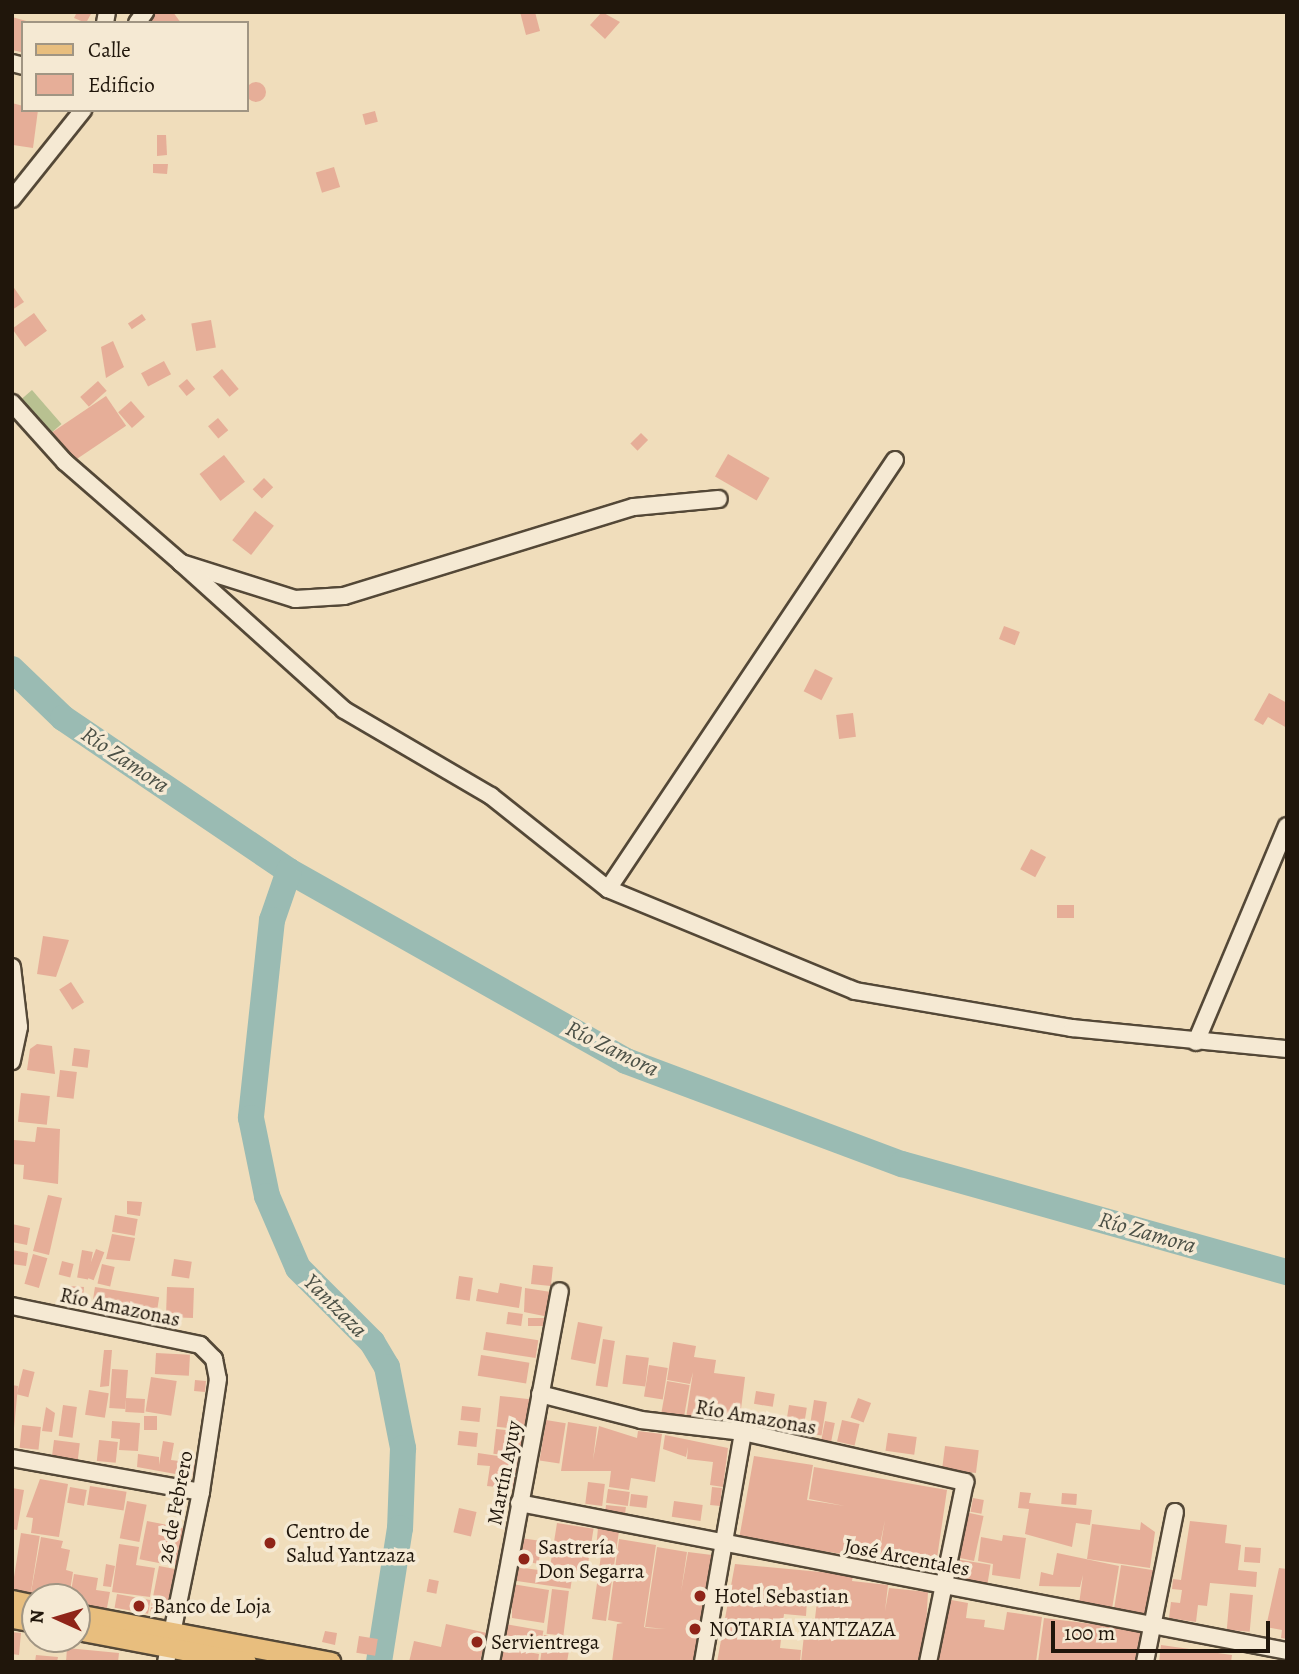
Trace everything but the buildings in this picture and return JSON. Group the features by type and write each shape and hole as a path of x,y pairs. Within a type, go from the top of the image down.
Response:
{"main road":[{"path":"91,1619 169,1647 328,1661"},
{"path":"91,1633 246,1662"}],"street":[{"path":"12,199 81,112"},
{"path":"12,403 65,462 344,710 491,796 608,889 855,991 1196,1042 1287,1049"},
{"path":"608,889 895,460"},
{"path":"181,564 295,599 344,596 634,507 719,499"},
{"path":"1196,1042 1287,826"},
{"path":"12,967 19,1027 12,1061"},
{"name":"Martín Ayuy","path":"491,1662 560,1291"},
{"name":"Río Amazonas","path":"12,1306 201,1345 214,1359"},
{"name":"26 de Febrero","path":"169,1647 201,1492 218,1379 214,1359"},
{"name":"Río Amazonas","path":"540,1394 641,1420 743,1432 965,1482 945,1585"},
{"path":"703,1662 743,1432"},
{"path":"12,1458 201,1492"},
{"name":"José Arcentales","path":"519,1503 1287,1651"},
{"path":"1145,1662 1175,1512"},
{"path":"928,1662 945,1585"}],"green space":[{"path":"32,390 62,424 48,436 18,402"}],"waterway":[{"name":"Río Zamora","path":"12,669 63,718 289,871 626,1061 902,1164 1287,1272"},
{"name":"Yantzaza","path":"289,871 272,920 251,1118 267,1196 298,1268 372,1342 387,1367 403,1448 400,1528 379,1662"}],"place":[{"name":"Centro de Salud Yantzaza","path":"270,1543"},
{"name":"Sastrería Don Segarra","path":"524,1559"},
{"name":"Hotel Sebastian","path":"700,1596"},
{"name":"Banco de Loja","path":"139,1606"},
{"name":"NOTARIA YANTZAZA","path":"695,1629"},
{"name":"Servientrega","path":"477,1642"}]}
